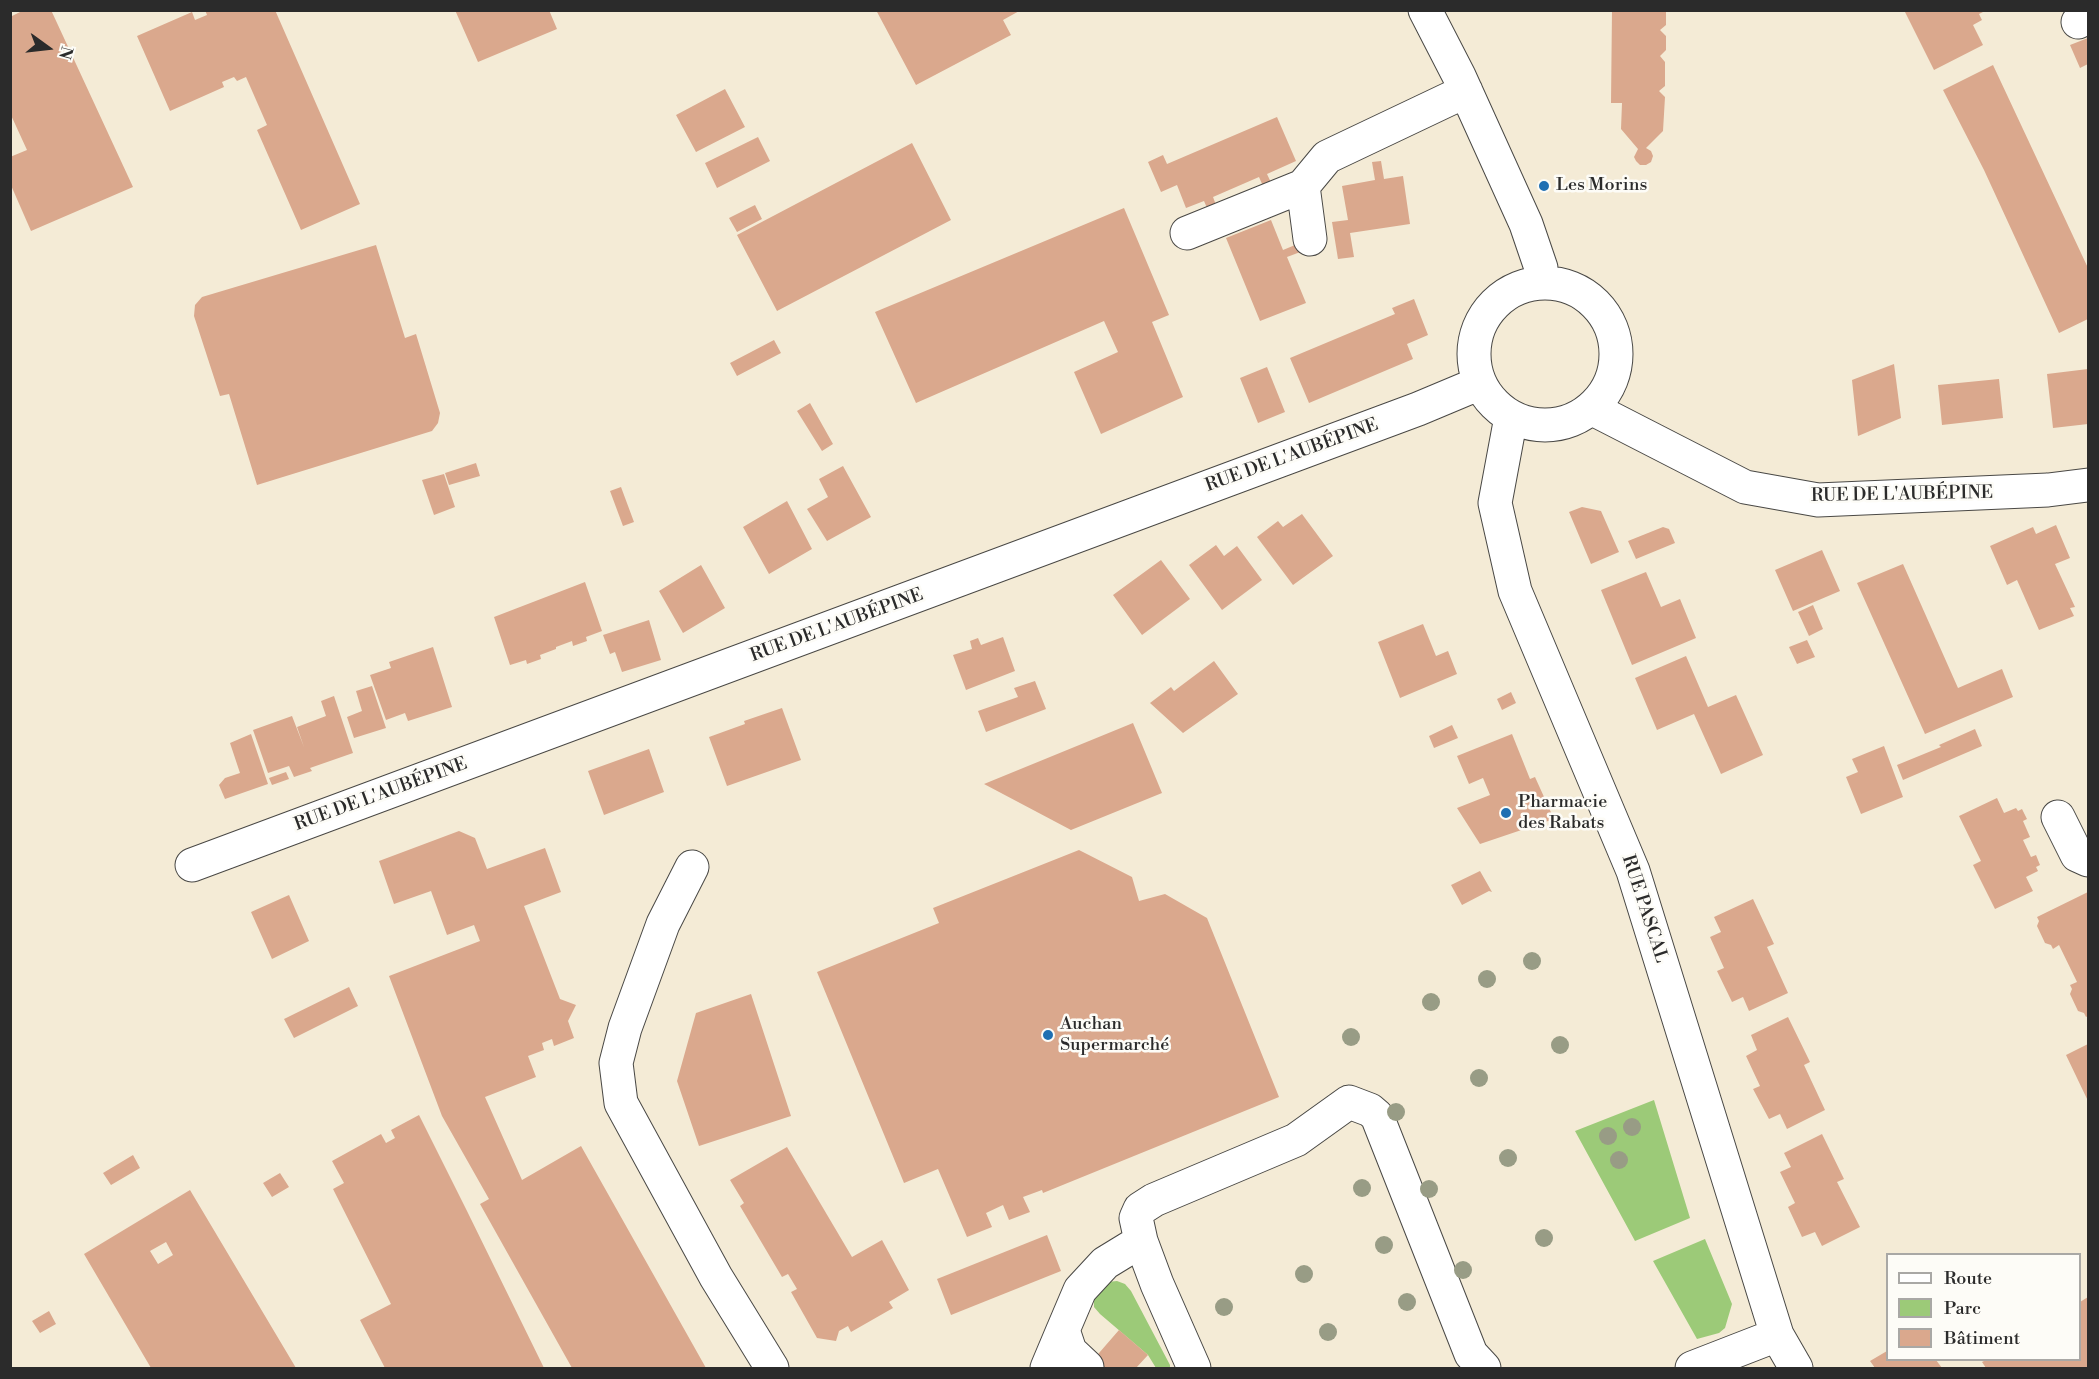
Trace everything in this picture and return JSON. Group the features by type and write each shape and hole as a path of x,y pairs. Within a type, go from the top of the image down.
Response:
{"street":[{"path":"1425,10 1466,91 1526,224 1541,268 1538,283"},
{"path":"1187,233 1303,186 1327,157 1466,91"},
{"path":"1303,186 1310,239"},
{"path":"1538,283 1560,284 1581,292 1598,307 1610,326 1616,348 1614,370 1606,390 1591,408 1573,419 1553,425 1532,424 1511,417 1493,403 1480,383 1474,362 1475,339 1483,318 1497,301 1516,288 1538,283"},
{"name":"RUE DE L'AUBÉPINE","path":"192,866 1362,430 1480,383"},
{"name":"RUE DE L'AUBÉPINE","path":"1591,408 1745,487 1818,500 2048,490 2088,485"},
{"name":"RUE PASCAL","path":"1511,417 1495,503 1515,591 1633,872 1778,1335 1796,1368"},
{"path":"2058,817 2077,855 2088,860"},
{"path":"692,867 663,924 625,1028 616,1063 621,1103 716,1277 772,1368"},
{"path":"1194,1368 1141,1241 1136,1218 1140,1209 1154,1200 1296,1140 1349,1102 1370,1110 1377,1116 1471,1354 1484,1368"},
{"path":"1047,1368 1080,1290 1105,1263 1141,1241"},
{"path":"1063,1330 1070,1351 1088,1367"},
{"path":"1692,1368 1778,1335"}],"green space":[{"path":"1654,1100 1690,1218 1635,1241 1575,1131"},
{"path":"1705,1239 1732,1304 1725,1328 1719,1333 1697,1339 1653,1261"},
{"path":"1117,1281 1125,1284 1131,1291 1170,1368 1156,1368 1148,1355 1094,1307 1094,1299 1108,1282"}],"building":[{"path":"24,10 51,10 133,187 31,231 10,183 10,157 27,150 10,113 10,17"},
{"path":"205,10 275,10 360,204 301,230 257,130 267,125 246,77 237,81 234,77 222,82 224,87 170,111 137,36 192,12 195,20 207,15"},
{"path":"455,10 549,10 557,29 478,62"},
{"path":"876,10 1021,10 1003,20 1011,35 916,85"},
{"path":"1612,10 1666,10 1666,25 1660,30 1666,36 1666,50 1660,56 1665,62 1665,86 1659,91 1665,97 1663,131 1646,148 1653,156 1651,162 1646,165 1640,165 1636,161 1634,157 1638,149 1621,129 1622,103 1611,103"},
{"path":"1904,10 1987,10 1979,14 1982,20 1973,25 1983,45 1934,70"},
{"path":"2088,38 2088,64 2080,68 2070,45"},
{"path":"1993,65 2088,268 2088,319 2059,333 1984,170 1943,90"},
{"path":"725,89 745,127 696,152 676,115"},
{"path":"1277,117 1296,161 1267,174 1274,189 1266,193 1259,177 1213,197 1219,213 1211,217 1204,201 1186,208 1177,185 1161,192 1148,162 1163,155 1167,164"},
{"path":"758,137 770,161 717,188 705,163"},
{"path":"912,143 951,220 777,311 737,235"},
{"path":"1381,161 1384,179 1403,176 1410,224 1350,233 1354,257 1338,259 1332,222 1348,220 1342,186 1375,180 1372,162"},
{"path":"755,205 762,219 737,232 729,218"},
{"path":"1124,208 1169,315 1152,322 1183,397 1101,434 1074,372 1118,352 1104,321 916,403 875,312"},
{"path":"1271,220 1283,250 1300,243 1303,251 1287,257 1306,303 1260,321 1226,238"},
{"path":"376,245 405,338 416,334 440,413 438,423 432,431 257,485 229,394 220,396 194,316 195,305 202,297"},
{"path":"1414,299 1428,335 1407,344 1413,359 1309,403 1290,358 1395,314 1392,308"},
{"path":"774,340 781,353 737,376 730,363"},
{"path":"1894,364 1901,418 1858,436 1852,380"},
{"path":"1267,367 1285,412 1258,423 1240,378"},
{"path":"2088,369 2088,424 2053,428 2047,374"},
{"path":"1999,379 2003,418 1942,425 1938,385"},
{"path":"810,403 833,444 822,451 797,411"},
{"path":"476,463 480,476 449,485 445,473"},
{"path":"843,466 871,517 827,541 807,509 828,497 819,479"},
{"path":"444,474 455,507 434,515 422,480"},
{"path":"621,487 634,522 623,526 610,491"},
{"path":"787,501 812,549 769,574 743,527"},
{"path":"1582,507 1601,511 1619,552 1591,564 1569,512"},
{"path":"1302,514 1333,556 1293,585 1257,537 1278,521 1283,527"},
{"path":"2056,525 2070,558 2055,564 2075,607 2070,608 2074,616 2039,630 2017,580 2007,585 1990,546 2033,527 2036,534"},
{"path":"1663,527 1669,529 1675,543 1636,559 1628,541"},
{"path":"1216,545 1224,556 1237,546 1262,580 1222,610 1189,565"},
{"path":"1822,550 1840,591 1793,611 1775,570"},
{"path":"1161,560 1190,599 1142,635 1113,595"},
{"path":"1903,564 1958,688 2002,669 2013,697 1925,734 1857,583"},
{"path":"701,565 725,608 683,633 659,591"},
{"path":"1646,572 1661,607 1680,599 1696,638 1632,665 1601,590"},
{"path":"585,582 602,631 586,637 587,641 573,646 572,641 556,647 540,655 541,659 527,664 526,660 510,665 494,617"},
{"path":"1813,605 1823,629 1809,636 1798,612"},
{"path":"649,620 661,660 622,672 615,652 610,654 603,635"},
{"path":"1423,624 1436,656 1448,651 1457,674 1400,698 1378,642"},
{"path":"1003,637 1015,671 966,690 953,655 972,649 970,641 978,638 981,645"},
{"path":"1807,640 1815,657 1797,664 1789,647"},
{"path":"433,647 452,707 408,721 405,713 386,720 370,675 391,668 389,662"},
{"path":"1686,656 1708,707 1736,695 1763,755 1721,774 1694,714 1657,730 1635,678"},
{"path":"1214,661 1238,694 1183,733 1150,703 1171,687 1174,691"},
{"path":"1035,681 1046,709 986,732 978,711 1018,697 1014,688"},
{"path":"372,686 386,728 354,738 347,717 362,711 356,691"},
{"path":"1511,692 1516,703 1502,710 1497,699"},
{"path":"334,696 353,753 310,768 312,771 294,777 289,766 268,773 253,730 292,716 304,747 297,727 326,716 321,701"},
{"path":"782,708 801,760 727,786 709,737 745,724 744,721"},
{"path":"1133,723 1162,793 1071,830 984,784"},
{"path":"1452,725 1458,738 1434,748 1429,736"},
{"path":"1975,729 1982,746 1903,780 1897,765 1941,747 1939,745"},
{"path":"251,734 268,784 225,799 219,785 225,778 240,773 230,743"},
{"path":"1512,734 1530,779 1535,777 1554,819 1480,844 1457,808 1490,795 1483,778 1469,784 1457,756"},
{"path":"1884,746 1903,797 1861,814 1846,777 1858,772 1852,759"},
{"path":"649,749 664,792 604,815 588,771"},
{"path":"286,772 289,779 272,785 269,778"},
{"path":"1997,798 2004,813 2016,808 2018,811 2022,809 2027,819 2023,821 2030,837 2023,840 2031,857 2036,855 2040,865 2036,867 2038,871 2026,877 2033,891 1995,909 1973,865 1981,861 1959,816"},
{"path":"459,831 475,838 487,869 545,848 561,892 524,906 560,999 576,1005 568,1021 574,1038 554,1046 552,1039 542,1043 544,1050 528,1056 536,1077 485,1097 522,1180 581,1146 706,1368 572,1368 480,1204 489,1199 442,1116 389,976 480,941 474,925 447,935 431,891 394,904 379,861"},
{"name":"Auchan Supermarché","path":"1079,850 1132,877 1139,901 1165,894 1207,918 1279,1097 1043,1193 1042,1190 1023,1197 1030,1212 1009,1220 1003,1205 986,1213 992,1227 967,1237 938,1169 904,1183 817,972 939,923 933,908"},
{"path":"1480,871 1492,892 1489,891 1462,905 1451,885"},
{"path":"2088,892 2088,1016 2086,1017 2084,1013 2078,1011 2070,994 2072,989 2070,985 2077,982 2059,945 2053,949 2051,945 2045,943 2037,926 2039,921 2037,917"},
{"path":"289,895 309,941 272,959 251,912"},
{"path":"1753,899 1774,944 1767,947 1788,993 1749,1011 1743,997 1732,1002 1717,971 1724,968 1710,937 1721,932 1714,917"},
{"path":"349,987 358,1006 294,1038 284,1019"},
{"path":"751,994 791,1116 699,1146 677,1081 696,1013"},
{"path":"1788,1017 1810,1062 1804,1065 1825,1110 1787,1129 1780,1114 1769,1119 1753,1089 1760,1086 1746,1056 1757,1050 1751,1035"},
{"path":"2088,1044 2088,1101 2066,1055"},
{"path":"419,1115 544,1368 385,1368 360,1320 391,1304 333,1189 344,1183 332,1161 381,1134 386,1143 395,1138 391,1130"},
{"path":"1822,1134 1844,1179 1837,1182 1860,1227 1822,1246 1815,1232 1802,1237 1788,1207 1795,1203 1780,1172 1791,1167 1784,1153"},
{"path":"787,1147 852,1257 882,1240 909,1290 889,1302 893,1308 851,1332 848,1326 839,1331 836,1341 817,1338 791,1292 797,1289 788,1274 782,1277 740,1206 744,1203 730,1180"},
{"path":"133,1155 140,1168 111,1185 103,1173"},
{"path":"280,1173 289,1187 272,1197 263,1183"},
{"path":"190,1190 296,1368 151,1368 84,1254","holes":["166,1242 173,1255 158,1264 150,1251"]},
{"path":"1047,1235 1061,1271 951,1315 937,1279"},
{"path":"2088,1297 2088,1368 1986,1368 1982,1362 2081,1361 2081,1301"},
{"path":"49,1311 56,1324 40,1333 32,1321"},
{"path":"1119,1330 1148,1355 1136,1368 1086,1368"},
{"path":"1886,1352 1886,1361 1937,1361 1942,1368 1875,1368 1870,1361"}],"place":[{"name":"Les Morins","path":"1544,186"},
{"name":"Pharmacie des Rabats","path":"1506,813"},
{"name":"Auchan Supermarché","path":"1048,1035"}]}
